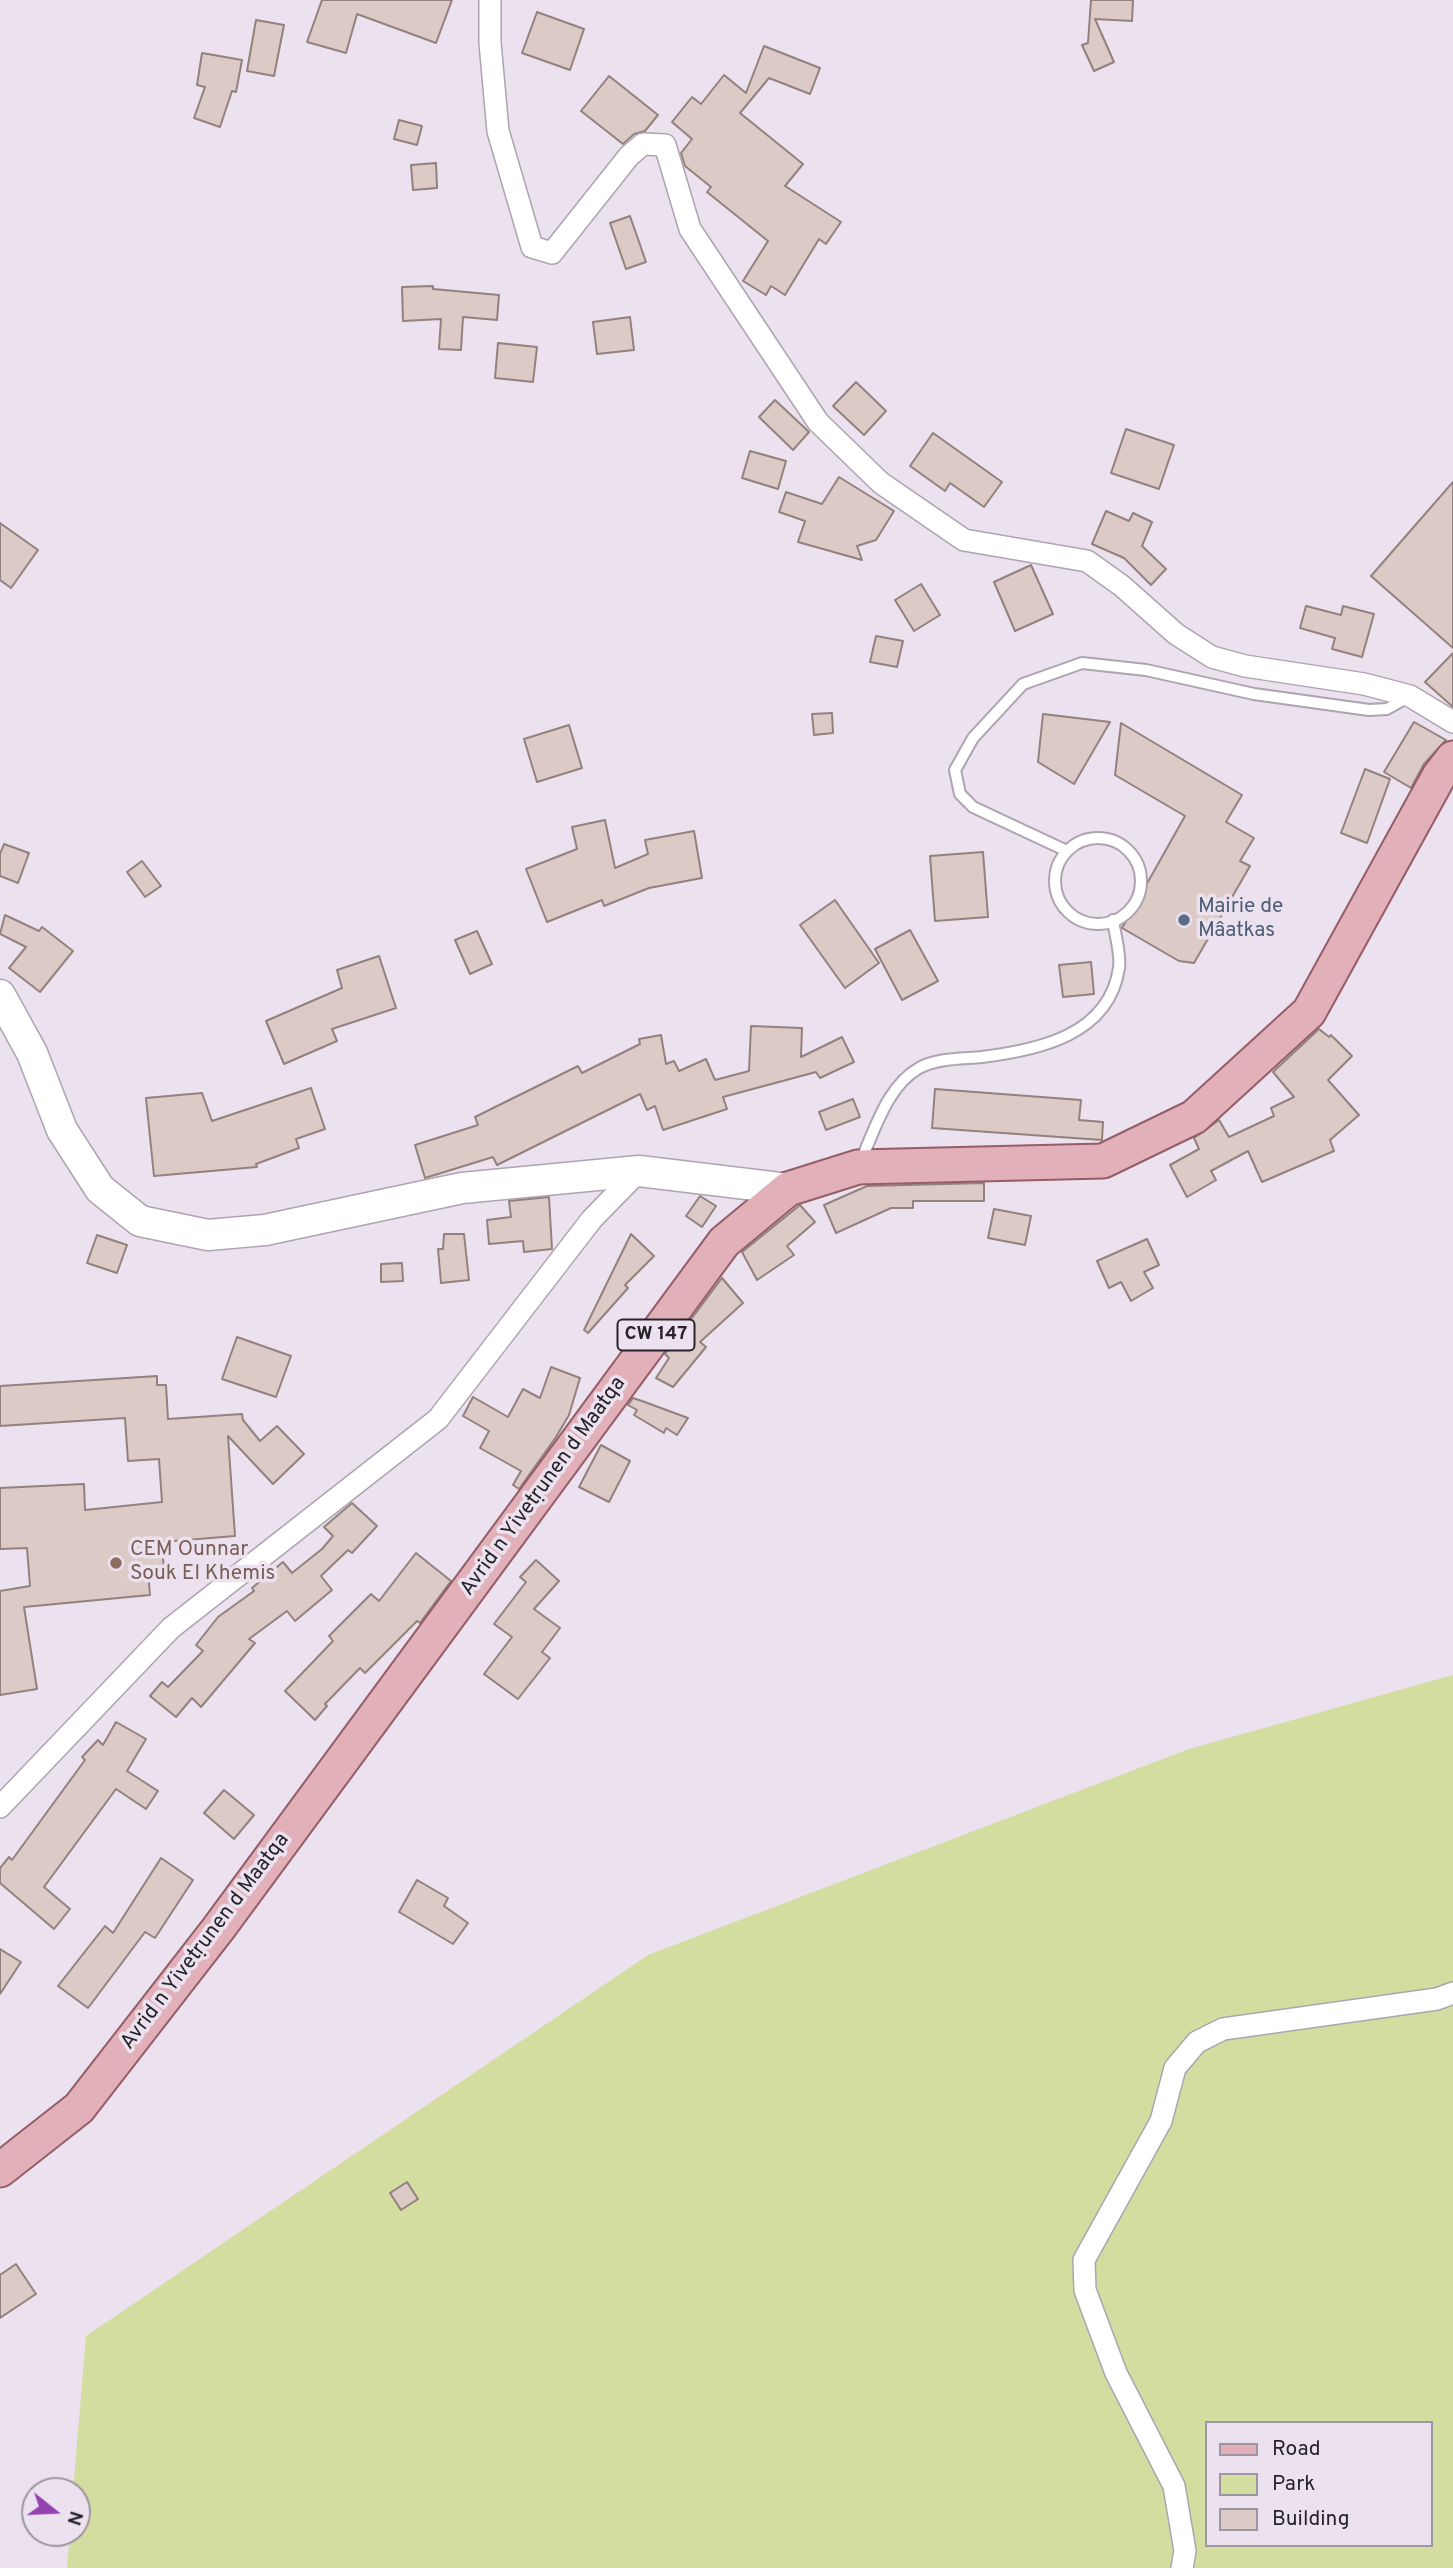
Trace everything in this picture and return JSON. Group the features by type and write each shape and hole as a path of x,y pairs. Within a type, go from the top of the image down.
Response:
{"main road":[{"name":"Avrid n Yivetṛunen d Maatqa","path":"0,2170 79,2108 218,1929 724,1242 788,1189 858,1167 1102,1161 1195,1117 1309,1012 1380,879 1439,776 1453,758"}],"street":[{"path":"490,0 490,43 498,131 532,247 552,253 629,156 643,144 665,145 690,229 818,422 881,483 964,540 1087,561 1122,586 1176,634 1212,657 1245,666 1364,684 1410,696 1453,722"},
{"path":"0,995 32,1053 62,1130 100,1189 140,1221 208,1235 265,1230 462,1188 639,1171 788,1189"},
{"path":"0,1807 171,1628 438,1419 592,1219 639,1171"},
{"path":"1182,2568 1185,2551 1174,2486 1116,2373 1085,2290 1084,2260 1161,2121 1175,2068 1197,2042 1223,2029 1437,1999 1453,1993"}],"lane":[{"path":"1067,851 974,807 960,794 955,770 973,738 1023,684 1082,663 1146,670 1254,694 1369,710 1387,709 1410,696"},
{"path":"1093,838 1107,839 1132,854 1139,866 1138,895 1131,908 1113,920 1094,923 1081,920 1061,902 1055,875 1067,851 1079,842 1093,838"},
{"path":"858,1167 881,1112 902,1083 917,1069 931,1062 994,1055 1066,1038 1096,1019 1110,994 1119,967 1113,920"}],"green space":[{"path":"1453,1675 1453,2568 67,2568 69,2547 91,2547 91,2477 74,2477 86,2336 648,1955 1189,1749"}],"building":[{"path":"322,0 452,0 436,43 357,14 346,53 307,42"},
{"path":"1091,0 1133,0 1132,21 1095,19 1114,62 1094,71 1082,45 1088,43"},
{"path":"537,12 584,29 570,70 522,53"},
{"path":"256,20 284,25 274,76 247,71"},
{"path":"764,46 820,68 810,94 769,78 740,113 803,164 785,186 841,222 826,244 819,239 785,295 771,286 766,295 743,281 768,241 707,192 711,187 685,166 681,153 692,139 672,122 692,97 701,104 724,75 746,93"},
{"path":"202,53 242,60 236,92 232,91 220,127 194,118 205,87 197,85"},
{"path":"609,76 658,115 645,131 634,134 623,144 581,111"},
{"path":"399,120 422,126 417,145 394,139"},
{"path":"436,163 437,188 413,190 411,165"},
{"path":"630,216 646,262 626,269 610,223"},
{"path":"433,286 433,289 499,295 497,320 463,317 461,350 439,349 441,319 403,321 402,287"},
{"path":"630,317 634,350 597,354 593,322"},
{"path":"498,343 537,347 533,382 495,378"},
{"path":"856,382 886,411 864,435 833,406"},
{"path":"775,400 809,432 793,450 759,417"},
{"path":"1126,429 1174,445 1159,489 1111,473"},
{"path":"933,433 1002,482 984,507 950,483 945,491 910,466"},
{"path":"750,451 786,461 778,489 742,478"},
{"path":"839,477 894,511 876,540 857,546 862,560 798,542 805,521 779,512 786,492 822,504"},
{"path":"1453,482 1453,648 1371,576"},
{"path":"1106,511 1129,521 1133,513 1152,522 1142,546 1166,569 1151,585 1124,558 1092,544"},
{"path":"0,523 38,550 11,588 0,580"},
{"path":"1031,565 1053,614 1015,631 994,582"},
{"path":"921,584 940,615 914,631 895,600"},
{"path":"1306,606 1341,615 1343,606 1374,614 1362,657 1332,649 1335,638 1300,628"},
{"path":"876,636 903,641 897,667 870,662"},
{"path":"1453,653 1453,707 1425,682"},
{"path":"832,713 833,733 814,735 812,714"},
{"path":"1043,714 1110,722 1074,784 1038,762"},
{"path":"1414,722 1446,740 1424,764 1411,788 1384,772"},
{"path":"1121,723 1242,795 1226,822 1254,838 1240,861 1250,866 1194,963 1179,961 1122,928 1185,816 1115,775"},
{"path":"569,725 582,768 537,782 524,739"},
{"path":"1365,769 1390,779 1367,843 1341,833"},
{"path":"605,820 615,868 648,854 645,840 694,831 702,878 649,888 604,906 602,900 547,922 526,869 577,849 572,827"},
{"path":"4,844 29,853 18,883 0,876 0,854"},
{"path":"983,852 988,917 935,921 930,856"},
{"path":"142,861 161,886 145,897 127,872"},
{"path":"835,900 879,963 845,988 800,925"},
{"path":"5,915 39,931 42,927 73,951 40,992 9,968 26,947 0,934"},
{"path":"910,930 938,981 902,1000 875,949"},
{"path":"477,931 492,964 470,974 455,940"},
{"path":"379,956 396,1008 332,1029 337,1041 284,1064 266,1021 342,988 337,970"},
{"path":"1091,962 1094,994 1063,997 1059,965"},
{"path":"751,1026 802,1028 801,1057 842,1037 854,1062 820,1078 816,1072 723,1097 727,1109 663,1130 655,1106 647,1110 640,1094 497,1165 493,1157 425,1178 415,1145 478,1125 475,1117 578,1066 582,1073 640,1044 639,1039 661,1035 666,1064 674,1061 679,1071 706,1059 715,1080 749,1071"},
{"path":"1319,1029 1329,1037 1331,1035 1352,1056 1328,1080 1359,1115 1330,1140 1334,1151 1262,1182 1248,1151 1211,1171 1216,1180 1187,1197 1170,1165 1199,1149 1194,1138 1219,1120 1229,1137 1274,1116 1271,1108 1294,1097 1273,1072"},
{"path":"311,1088 325,1129 296,1139 299,1148 256,1164 257,1167 154,1176 146,1098 202,1093 212,1121"},
{"path":"935,1089 1081,1100 1079,1120 1103,1122 1102,1140 932,1128"},
{"path":"853,1099 860,1117 826,1130 819,1112"},
{"path":"984,1183 984,1201 913,1201 913,1208 891,1208 836,1233 824,1205 867,1186"},
{"path":"700,1196 716,1206 702,1227 686,1216"},
{"path":"549,1197 552,1249 524,1252 523,1241 489,1244 487,1220 511,1217 509,1201"},
{"path":"800,1205 815,1222 787,1246 794,1255 757,1280 742,1252"},
{"path":"994,1209 1031,1216 1025,1245 988,1238"},
{"path":"444,1234 464,1234 469,1280 441,1283 438,1249 443,1249"},
{"path":"631,1234 654,1256 625,1285 628,1288 588,1333 584,1330"},
{"path":"97,1235 127,1245 117,1273 87,1263"},
{"path":"1147,1239 1159,1265 1144,1272 1153,1288 1131,1301 1121,1282 1109,1288 1097,1261"},
{"path":"402,1263 403,1281 381,1282 381,1264"},
{"path":"722,1278 743,1303 700,1342 706,1347 673,1387 656,1378 669,1358 665,1354"},
{"path":"237,1337 291,1356 276,1397 222,1379"},
{"path":"551,1367 580,1378 569,1415 519,1489 513,1485 521,1471 480,1448 489,1431 463,1416 473,1397 508,1417 523,1389 540,1398"},
{"path":"157,1376 157,1385 166,1385 168,1419 242,1414 243,1420 260,1441 277,1426 304,1454 273,1484 228,1436 235,1536 162,1542 164,1570 148,1571 150,1595 24,1607 37,1689 0,1695 0,1591 30,1586 27,1548 0,1549 0,1488 84,1484 85,1510 162,1502 159,1459 128,1461 125,1418 0,1426 0,1386"},
{"path":"633,1398 688,1418 677,1435 666,1428 664,1433 634,1415 637,1410 628,1405"},
{"path":"601,1445 630,1461 609,1502 579,1487"},
{"path":"352,1503 377,1526 352,1553 348,1550 321,1576 332,1590 295,1621 287,1611 249,1639 255,1643 201,1707 192,1698 176,1717 150,1696 162,1682 168,1687 203,1651 196,1645 218,1617 254,1591 252,1588 283,1562 292,1573 322,1549 333,1536 324,1527"},
{"path":"416,1553 451,1581 420,1623 417,1621 365,1673 360,1668 325,1704 327,1706 315,1720 285,1691 333,1641 329,1636 371,1594 379,1601"},
{"path":"536,1560 559,1581 534,1609 560,1628 542,1652 550,1658 518,1699 484,1674 512,1637 494,1624 526,1582 520,1577"},
{"path":"116,1722 146,1739 127,1771 158,1791 146,1809 116,1789 44,1887 70,1909 54,1929 0,1883 0,1868 9,1857 12,1860 85,1760 82,1757 98,1740 103,1745"},
{"path":"224,1790 254,1815 234,1839 204,1813"},
{"path":"161,1858 193,1880 155,1938 145,1932 88,2008 58,1986 105,1926 113,1933"},
{"path":"417,1880 448,1898 444,1906 468,1923 453,1944 399,1912"},
{"path":"0,1949 21,1962 0,1994"},
{"path":"407,2182 418,2199 401,2210 390,2193"},
{"path":"16,2264 36,2294 0,2318 0,2275"}],"place":[{"name":"Mairie de Mâatkas","path":"1184,920"},
{"name":"CEM Ounnar Souk El Khemis","path":"116,1563"}]}
